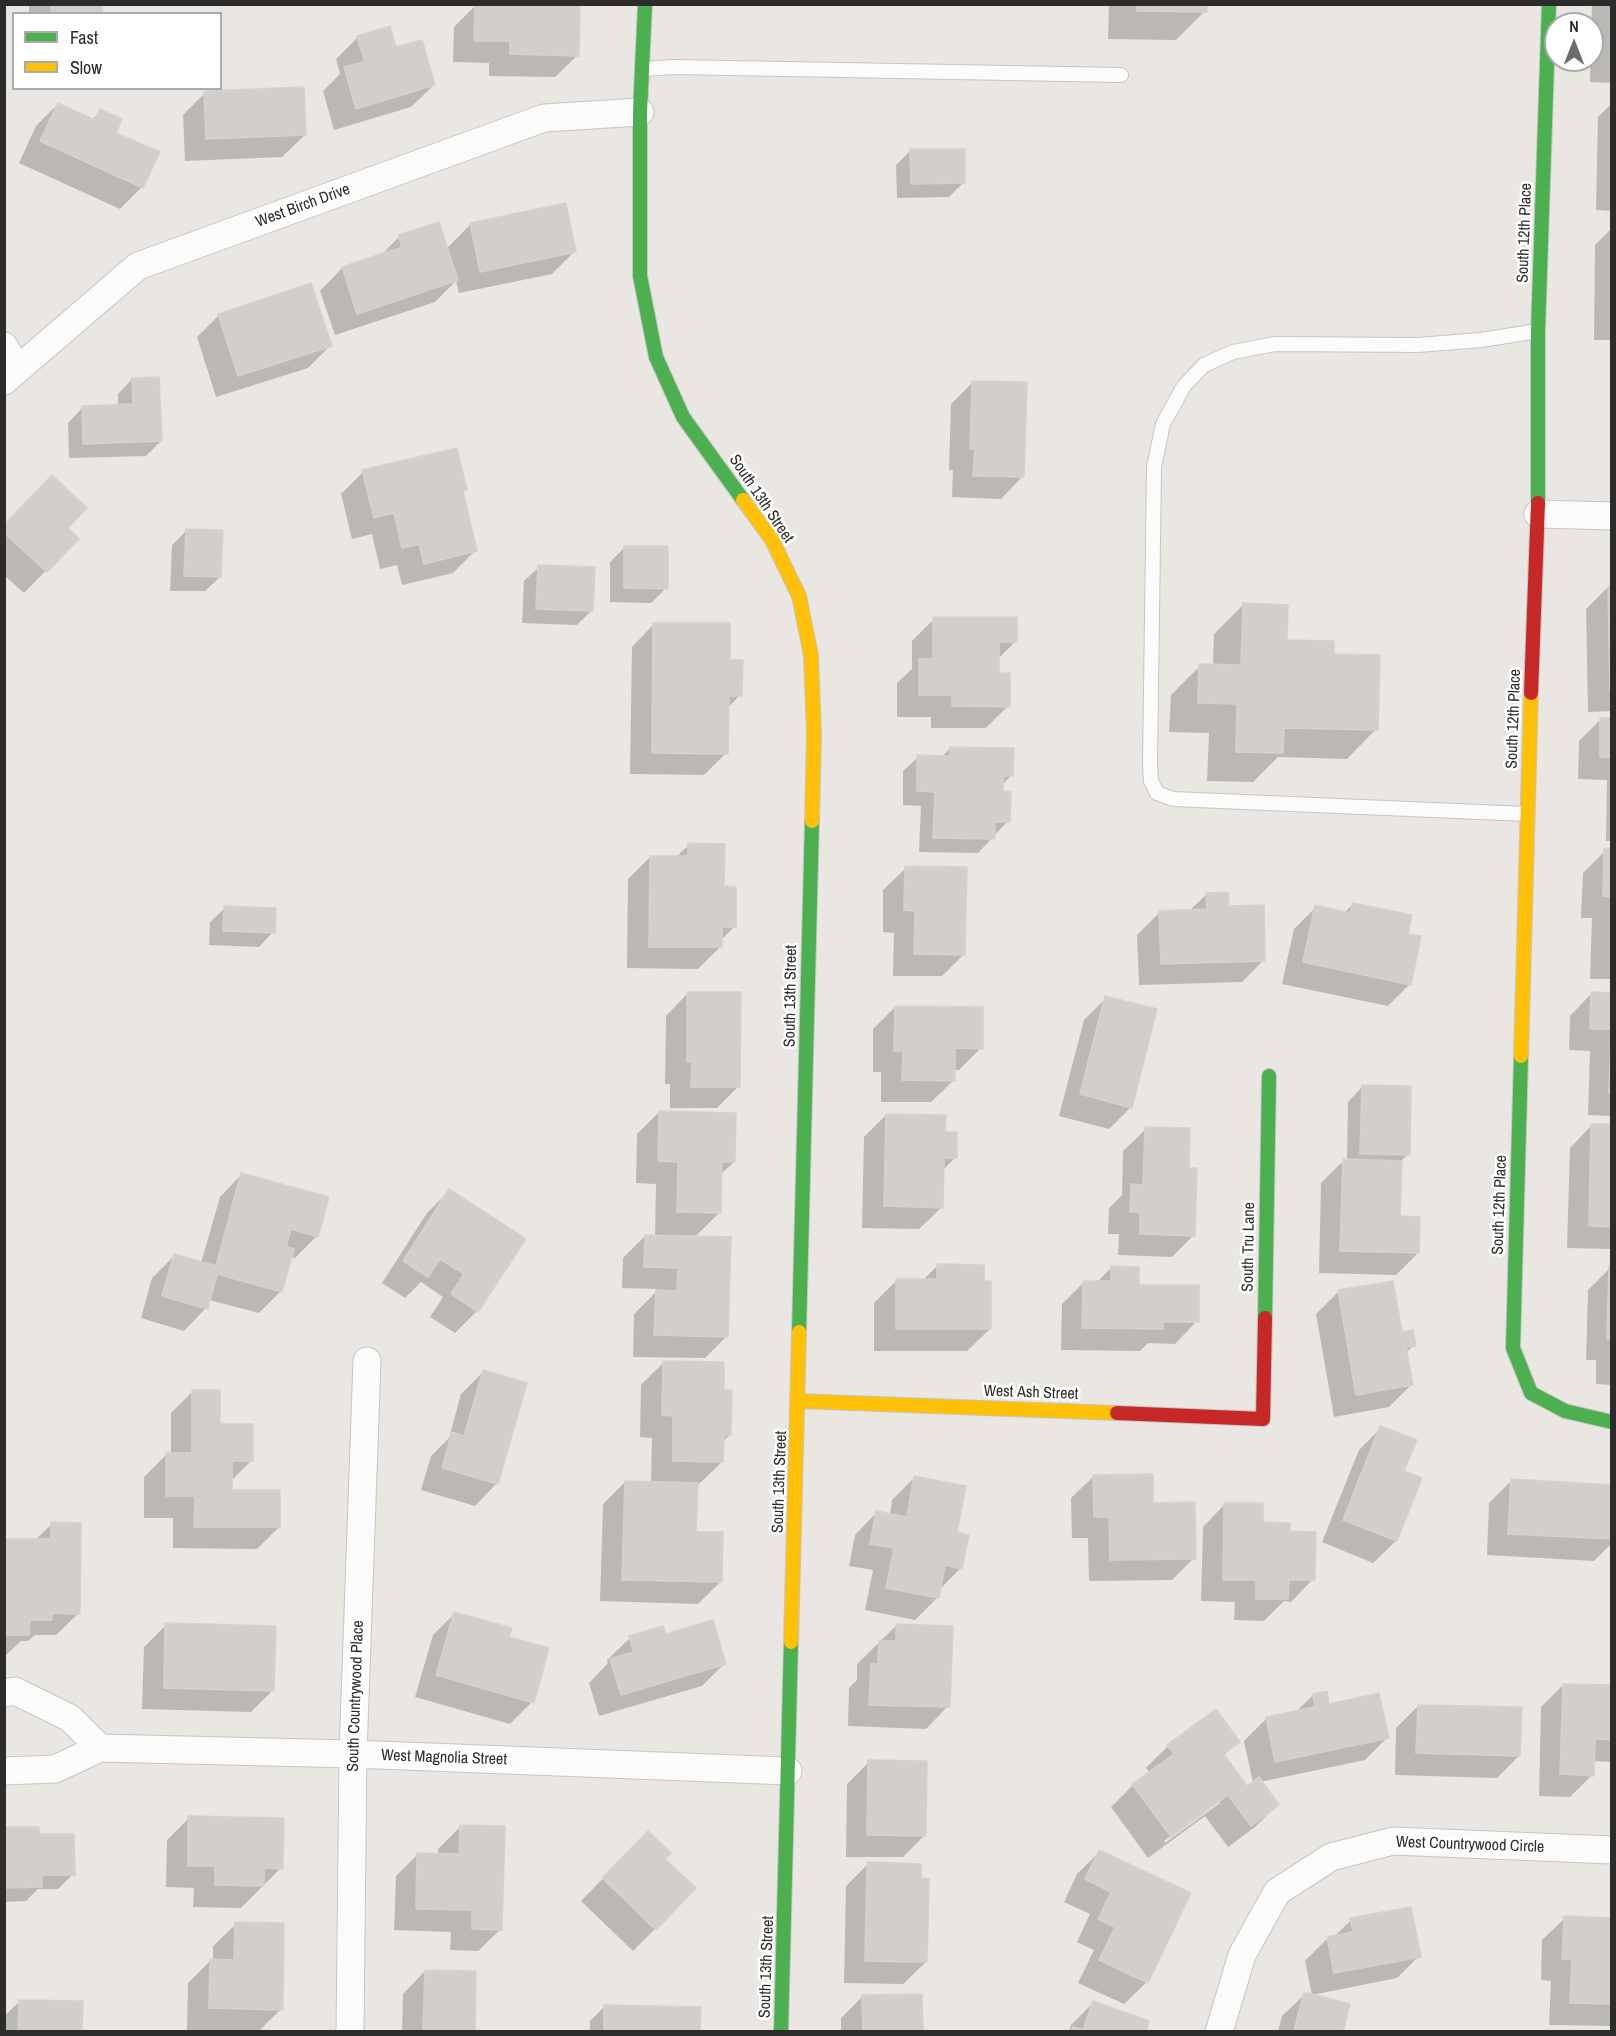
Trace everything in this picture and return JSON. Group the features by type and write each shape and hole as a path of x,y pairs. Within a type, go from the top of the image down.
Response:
{"street":[{"name":"South 13th Street","path":"645,4 640,112 640,276 656,357 683,417 772,540 799,596 811,656 814,734 781,2031"},
{"name":"South 12th Place","path":"1549,4 1538,331 1538,514 1527,814 1513,1348 1531,1393 1565,1411 1611,1422"},
{"name":"West Birch Drive","path":"8,365 138,266 544,118 640,112"},
{"path":"1538,514 1611,516"},
{"name":"South Tru Lane","path":"1263,1419 1269,1076"},
{"name":"South Countrywood Place","path":"350,2031 353,1754 367,1361"},
{"name":"West Ash Street","path":"798,1401 1263,1419"},
{"path":"4,1693 15,1691 70,1718 100,1748"},
{"name":"West Magnolia Street","path":"4,1772 55,1769 100,1748 353,1754 788,1771"},
{"name":"West Countrywood Circle","path":"1219,2031 1242,1955 1277,1892 1330,1857 1393,1841 1611,1850"}],"lane":[{"path":"643,69 1121,75"},
{"path":"1527,814 1173,799 1157,793 1150,781 1154,467 1163,424 1184,386 1204,365 1233,352 1275,344 1418,345 1481,340 1538,331"}],"building":[{"path":"51,4 102,4 102,12 51,12"},
{"path":"475,4 580,4 579,56 510,54 510,41 474,41"},
{"path":"1137,4 1207,4 1207,12 1137,11"},
{"path":"390,26 396,47 422,40 435,85 356,109 344,67 365,62 357,36"},
{"path":"304,87 306,135 206,139 204,91"},
{"path":"58,103 95,120 100,109 122,119 116,133 160,152 143,188 40,141"},
{"path":"910,149 965,149 965,183 911,184"},
{"path":"566,203 576,252 480,272 470,223"},
{"path":"439,222 458,280 357,314 342,267 402,247 398,235"},
{"path":"311,283 332,346 238,376 218,314"},
{"path":"159,377 162,441 83,444 82,406 133,404 132,378"},
{"path":"972,381 1027,382 1024,477 973,476 975,449 970,449"},
{"path":"457,448 467,490 463,491 477,551 424,564 419,544 402,548 394,513 374,518 362,470"},
{"path":"52,475 87,508 68,528 79,539 47,572 4,533 4,525"},
{"path":"186,529 223,530 221,577 184,576"},
{"path":"624,546 668,546 668,589 624,588"},
{"path":"538,565 595,567 593,611 536,609"},
{"path":"1608,586 1612,586 1612,690 1610,690"},
{"path":"1243,603 1288,605 1287,640 1334,641 1334,654 1380,655 1378,730 1284,728 1283,753 1236,752 1237,704 1198,703 1199,664 1241,665"},
{"path":"933,617 1017,617 1017,642 999,642 999,673 1010,673 1010,707 952,706 952,695 919,695 919,659 933,659"},
{"path":"653,623 730,623 730,660 743,660 742,696 729,696 728,754 652,753"},
{"path":"1600,718 1612,718 1612,758 1600,757"},
{"path":"950,747 1014,748 1013,776 1003,776 1003,792 1011,792 1010,822 995,822 995,839 933,838 935,792 917,791 917,755 950,756"},
{"path":"688,843 725,844 724,886 736,887 736,927 722,927 722,947 649,947 650,856 688,856"},
{"path":"1604,849 1612,849 1612,897 1603,896"},
{"path":"905,866 967,867 965,955 914,954 915,911 904,910"},
{"path":"1228,892 1229,906 1264,905 1265,961 1161,964 1159,911 1207,909 1206,893"},
{"path":"1353,903 1412,915 1408,934 1421,936 1411,985 1303,962 1315,905 1350,913"},
{"path":"224,906 276,908 275,933 223,931"},
{"path":"687,992 741,992 740,1087 691,1087 692,1062 687,1062"},
{"path":"1591,992 1612,993 1612,1093 1609,1093 1611,1029 1590,1029"},
{"path":"1105,996 1157,1009 1132,1108 1080,1094"},
{"path":"895,1006 983,1007 983,1049 955,1048 955,1081 902,1080 903,1051 894,1051"},
{"path":"1362,1085 1411,1086 1410,1155 1360,1154"},
{"path":"659,1111 736,1113 735,1162 722,1162 721,1213 677,1212 678,1162 658,1161"},
{"path":"886,1114 946,1115 945,1132 957,1132 957,1158 944,1158 943,1208 884,1206"},
{"path":"1591,1124 1612,1124 1612,1227 1589,1226"},
{"path":"1145,1127 1190,1128 1189,1168 1197,1168 1195,1236 1140,1234 1140,1212 1130,1212 1131,1184 1143,1185"},
{"path":"1343,1159 1402,1161 1400,1216 1420,1217 1419,1253 1340,1251"},
{"path":"241,1173 329,1197 318,1237 291,1229 286,1247 294,1249 282,1292 217,1274 208,1309 162,1296 174,1254 216,1266"},
{"path":"449,1189 526,1239 478,1312 451,1294 464,1274 440,1259 428,1277 403,1261"},
{"path":"645,1235 731,1237 728,1337 654,1335 656,1290 677,1291 678,1268 644,1267"},
{"path":"937,1264 984,1265 984,1281 991,1281 991,1329 896,1329 896,1279 937,1279"},
{"path":"1111,1266 1139,1267 1139,1285 1199,1285 1199,1322 1163,1322 1163,1329 1082,1328 1083,1281 1111,1281"},
{"path":"1609,1266 1612,1266 1612,1339 1607,1339"},
{"path":"1393,1281 1402,1332 1413,1330 1416,1346 1406,1347 1413,1385 1356,1395 1338,1290"},
{"path":"663,1361 724,1362 724,1390 732,1390 731,1435 724,1435 723,1462 673,1461 673,1416 662,1415"},
{"path":"483,1370 527,1383 498,1484 442,1468 452,1432 464,1436"},
{"path":"192,1390 220,1390 220,1424 253,1424 253,1461 232,1461 232,1490 280,1490 280,1527 194,1527 195,1496 166,1496 166,1453 192,1453"},
{"path":"1380,1426 1417,1440 1404,1471 1422,1478 1397,1541 1343,1520"},
{"path":"1153,1474 1153,1503 1195,1502 1196,1559 1110,1560 1109,1517 1094,1517 1093,1475"},
{"path":"914,1476 966,1486 957,1532 969,1535 962,1569 945,1565 939,1598 886,1588 894,1548 870,1544 876,1511 907,1517"},
{"path":"1511,1479 1612,1485 1612,1539 1508,1534"},
{"path":"625,1481 698,1483 696,1532 723,1532 722,1582 622,1580"},
{"path":"1224,1503 1263,1503 1263,1522 1290,1523 1290,1531 1316,1532 1315,1580 1289,1580 1288,1599 1256,1599 1256,1580 1223,1580"},
{"path":"51,1522 81,1523 80,1614 52,1613 52,1620 30,1620 29,1635 4,1635 4,1539 51,1539"},
{"path":"454,1612 512,1628 509,1637 549,1648 534,1703 436,1675"},
{"path":"713,1620 726,1664 621,1695 610,1659 634,1652 629,1636 663,1626 666,1634"},
{"path":"165,1623 276,1626 274,1691 164,1688"},
{"path":"896,1624 953,1626 950,1707 869,1705 871,1664 878,1664 879,1641 896,1641"},
{"path":"1563,1684 1612,1685 1612,1740 1595,1739 1594,1776 1560,1774"},
{"path":"1327,1691 1329,1704 1379,1693 1389,1738 1275,1762 1266,1717 1315,1707 1313,1694"},
{"path":"1418,1705 1522,1707 1520,1756 1416,1753"},
{"path":"1216,1709 1240,1742 1223,1753 1247,1786 1259,1777 1279,1805 1251,1826 1228,1795 1171,1837 1132,1784 1174,1754 1167,1745"},
{"path":"868,1760 927,1761 926,1836 867,1835"},
{"path":"188,1816 284,1818 283,1869 264,1868 264,1886 215,1885 215,1866 188,1866"},
{"path":"460,1825 505,1826 502,1930 472,1929 472,1910 416,1909 417,1853 459,1854"},
{"path":"4,1827 39,1827 39,1834 74,1834 75,1875 42,1875 42,1887 4,1888"},
{"path":"648,1831 671,1853 665,1859 696,1888 656,1930 602,1878"},
{"path":"1099,1850 1191,1893 1148,1983 1099,1960 1115,1927 1098,1919 1111,1892 1085,1879"},
{"path":"867,1862 921,1864 921,1878 929,1879 927,1962 865,1961"},
{"path":"1411,1907 1421,1957 1334,1973 1327,1937 1353,1932 1350,1918"},
{"path":"1564,1916 1612,1918 1612,2004 1570,2003 1572,1959 1562,1959"},
{"path":"235,1922 284,1923 283,2010 209,2008 210,1959 234,1960"},
{"path":"425,1970 476,1971 475,2032 423,2032"},
{"path":"1304,1992 1350,2004 1343,2032 1289,2032 1294,2031"},
{"path":"922,1994 923,2032 863,2032 862,1995"},
{"path":"19,2000 83,2001 82,2032 18,2032"},
{"path":"1093,2001 1149,2021 1146,2032 1071,2032 1073,2027 1083,2030"},
{"path":"604,2005 701,2007 700,2032 604,2032"}],"traffic: fast":[{"path":"645,4 640,112 640,276 656,357 683,417 743,500"},
{"path":"1538,503 1538,331 1549,4"},
{"path":"799,1332 812,821"},
{"path":"1521,1056 1513,1348 1531,1393 1565,1411 1612,1422"},
{"path":"1265,1318 1269,1076"},
{"path":"781,2032 791,1642"}],"traffic: slow":[{"path":"743,500 772,540 799,596 811,655 814,734 812,821"},
{"path":"1521,1056 1531,693"},
{"path":"791,1642 799,1332"},
{"path":"798,1401 1117,1413"}],"traffic: jam":[{"path":"1531,693 1538,503"},
{"path":"1117,1413 1263,1419 1265,1318"}]}
